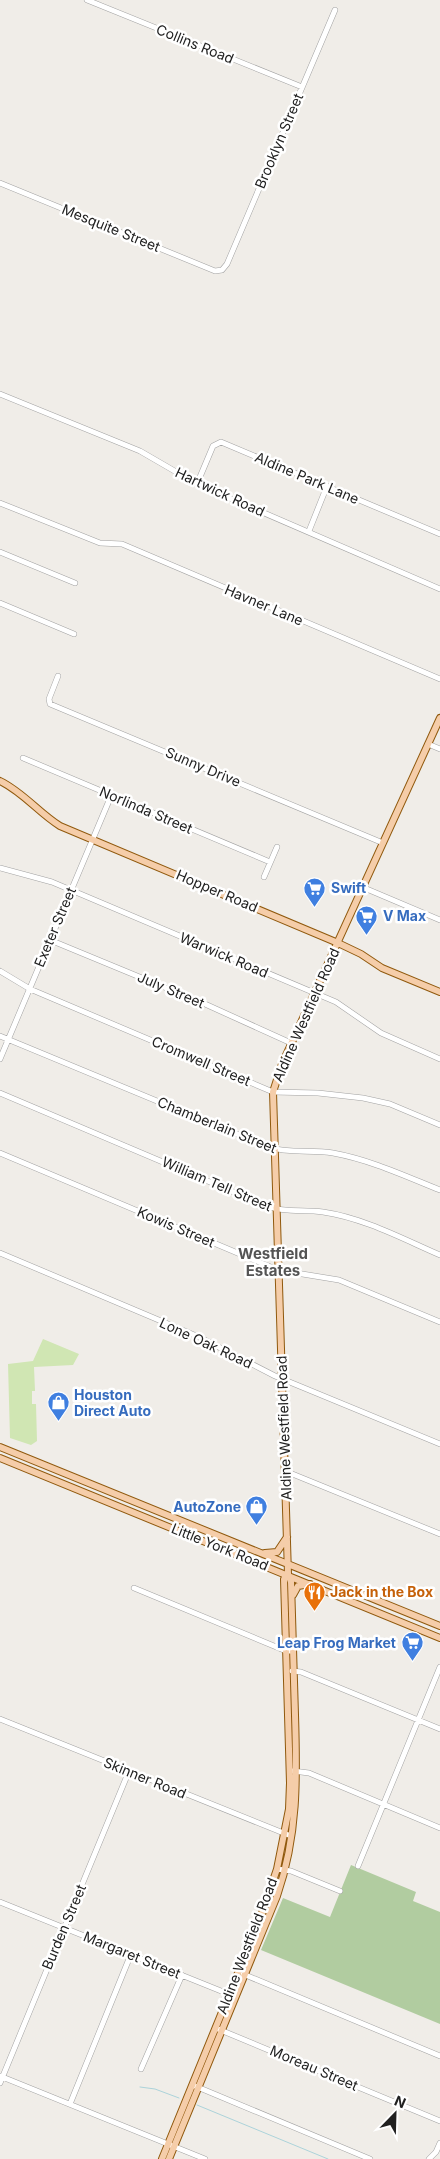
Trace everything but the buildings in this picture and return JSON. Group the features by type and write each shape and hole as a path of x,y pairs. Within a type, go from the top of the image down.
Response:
{"main road":[{"name":"Aldine Westfield Road","path":"162,2159 171,2145 264,1920 281,1869 288,1835 293,1771 290,1671 292,1598 291,1582 288,1574 273,1092 282,1064 440,718"},
{"name":"Hopper Road","path":"0,781 27,799 44,817 60,826 338,942 382,968 440,992"},
{"name":"Little York Road","path":"0,1447 440,1626"},
{"name":"Little York Road","path":"0,1458 288,1574 440,1638"},
{"path":"84,1491 87,1481"},
{"path":"261,1552 271,1554 277,1552 288,1536"},
{"name":"Aldine Westfield Road","path":"288,1574 284,1579 290,1651"},
{"path":"292,1598 298,1586 311,1584"},
{"name":"Aldine Westfield Road","path":"170,2159 171,2145"}],"street":[{"name":"Collins Road","path":"87,0 302,87"},
{"name":"Brooklyn Street","path":"222,270 227,264 335,10"},
{"name":"Mesquite Street","path":"0,183 215,271 222,270"},
{"name":"Hartwick Road","path":"0,394 140,451 197,484 440,589"},
{"name":"Aldine Park Lane","path":"197,484 213,446 221,442 440,534"},
{"path":"309,531 327,486"},
{"name":"Havner Lane","path":"0,503 88,538 100,542 122,544 440,679"},
{"path":"0,552 75,583"},
{"path":"0,603 74,634"},
{"name":"Sunny Drive","path":"58,676 48,699 50,704 383,843"},
{"path":"428,744 440,750"},
{"name":"Norlinda Street","path":"23,758 270,862"},
{"name":"Exeter Street","path":"0,1059 111,796"},
{"path":"264,877 277,847"},
{"name":"Warwick Road","path":"0,868 52,882 336,1002 381,1033 440,1059"},
{"path":"362,887 440,920"},
{"name":"July Street","path":"50,940 205,1004 292,1043"},
{"name":"Cromwell Street","path":"0,971 30,989 273,1092 318,1093 363,1098 390,1104 440,1125"},
{"name":"Chamberlain Street","path":"0,1036 274,1149 332,1152 381,1165 440,1190"},
{"name":"William Tell Street","path":"0,1093 276,1209 323,1212 361,1222 440,1255"},
{"name":"Kowis Street","path":"0,1153 278,1270 339,1280 440,1322"},
{"name":"Lone Oak Road","path":"0,1253 193,1335 282,1379 440,1444"},
{"path":"285,1471 440,1534"},
{"path":"134,1588 290,1651"},
{"path":"358,1866 440,1666"},
{"path":"290,1671 301,1672 440,1729"},
{"name":"Skinner Road","path":"0,1719 288,1835"},
{"name":"Burden Street","path":"0,2083 1,2076 129,1771"},
{"path":"293,1771 309,1773 440,1828"},
{"path":"281,1869 340,1891"},
{"name":"Margaret Street","path":"0,1902 232,1995"},
{"path":"70,2104 131,1954"},
{"path":"242,1973 440,2056"},
{"path":"141,2069 182,1975"},
{"name":"Moreau Street","path":"219,2029 440,2121"},
{"path":"1,2076 205,2159"},
{"path":"195,2086 370,2159"},
{"path":"429,2159 436,2152 440,2143"}],"green space":[{"path":"43,1339 79,1354 73,1365 34,1367 35,1391 32,1391 32,1404 36,1404 37,1441 31,1445 10,1438 8,1364 33,1361"},
{"path":"351,1865 416,1892 413,1901 440,1912 440,2024 261,1950 283,1898 330,1917"}],"waterway":[{"path":"140,2087 155,2089 179,2098"},
{"path":"197,2105 328,2159"}],"place":[{"name":"Swift","path":"315,907"},
{"name":"V Max","path":"367,935"},
{"name":"Houston Direct Auto","path":"58,1422"},
{"name":"AutoZone","path":"257,1526"},
{"name":"Jack in the Box","path":"314,1611"},
{"name":"Leap Frog Market","path":"412,1662"}],"district":[{"name":"Westfield Estates","path":"273,1262"}]}
